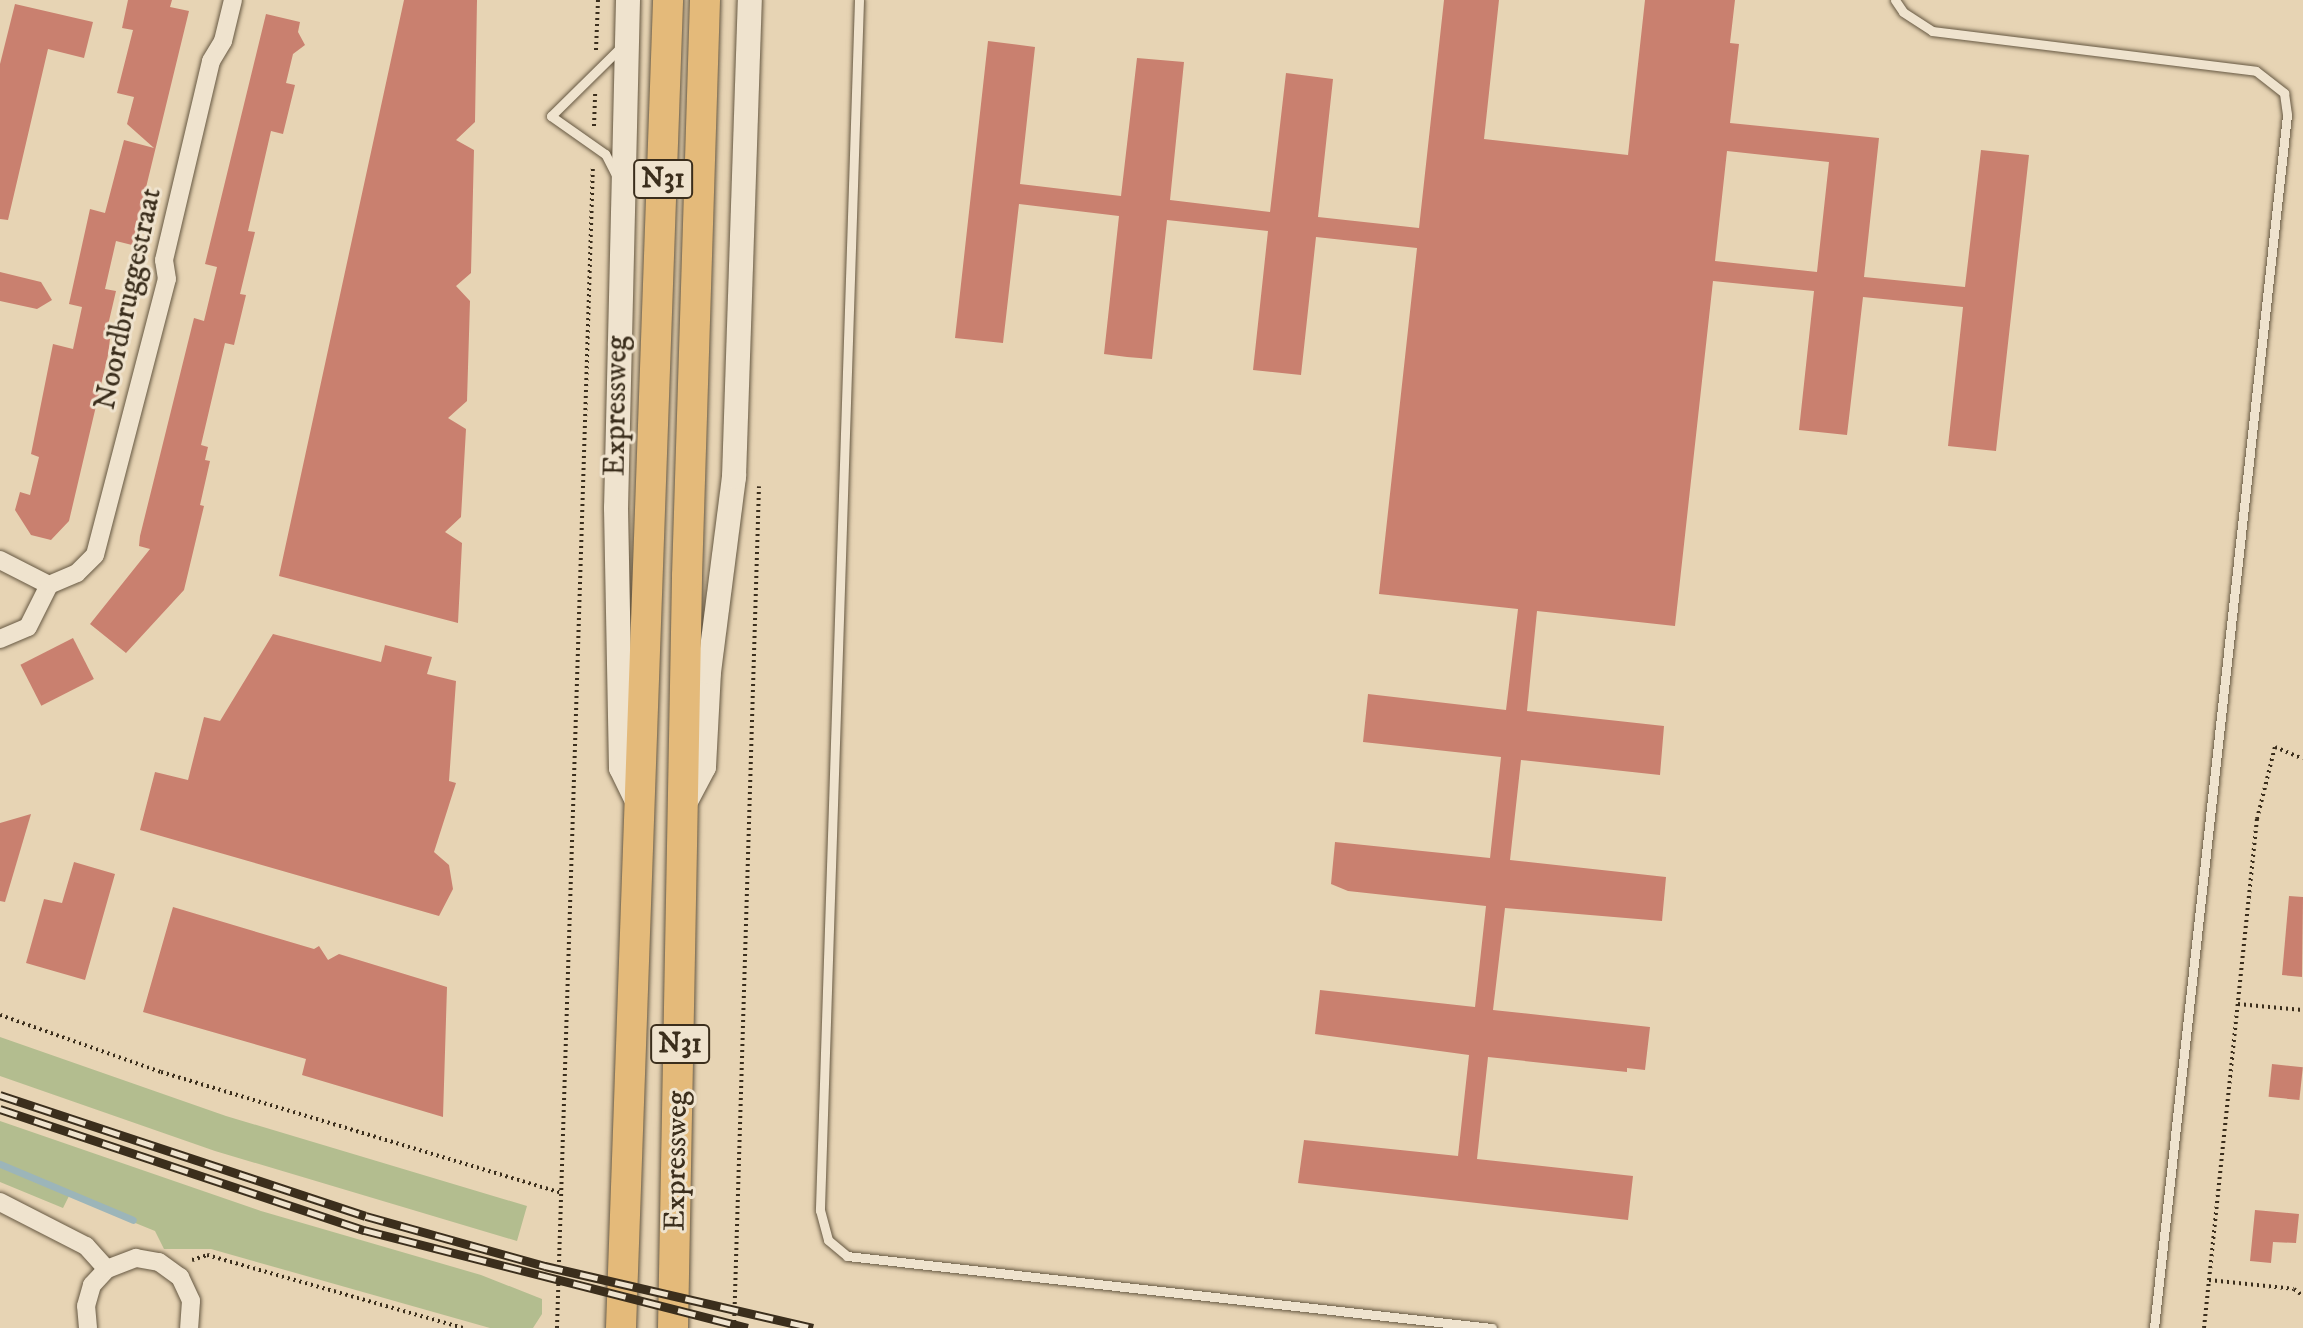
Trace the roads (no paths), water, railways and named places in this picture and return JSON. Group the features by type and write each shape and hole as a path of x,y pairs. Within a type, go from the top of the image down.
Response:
{"highway":[{"name":"Expressweg","path":"621,1328 668,0"},
{"name":"Expressweg","path":"673,1328 686,801 687,576 705,0"}],"street":[{"name":"Noordbruggestraat","path":"49,585 77,573 95,555 167,279 164,260 211,61 223,41 233,0"},
{"name":"Expressweg","path":"628,0 616,390 621,768 641,808"},
{"name":"Expressweg","path":"686,801 704,767 709,672 734,477 750,0"},
{"path":"0,560 49,585 28,627 0,639"},
{"path":"0,1202 86,1246 107,1269"},
{"path":"88,1328 88,1295 107,1269 136,1258 170,1268 191,1301 189,1328"}],"lane":[{"path":"859,0 820,1210 828,1240 847,1256 1492,1328"},
{"path":"1895,0 1903,12 1932,31 2256,71 2284,93 2287,115 2154,1328"},
{"path":"622,188 593,144 551,116 595,76 627,41"}],"waterway":[{"path":"0,1164 133,1220"}],"railway":[{"path":"0,1095 366,1216 545,1266 813,1328"},
{"path":"0,1109 364,1230 748,1328"}]}
